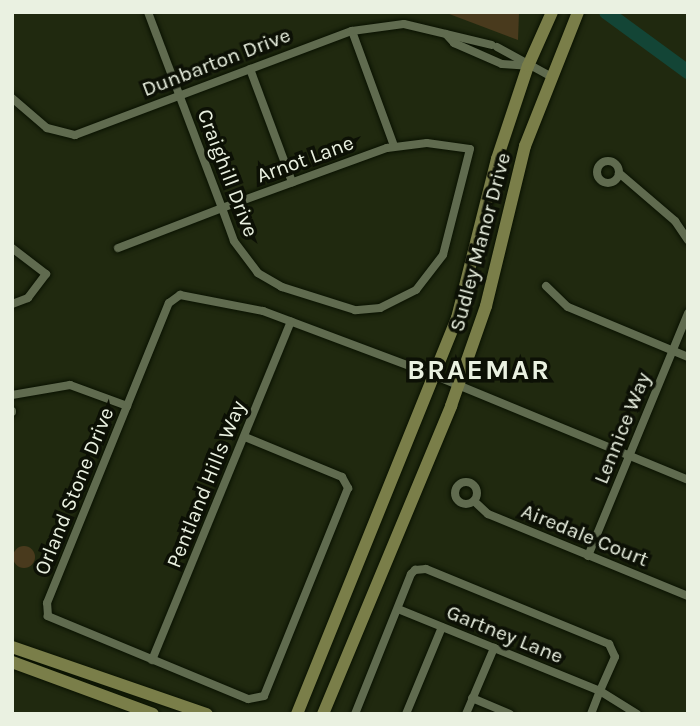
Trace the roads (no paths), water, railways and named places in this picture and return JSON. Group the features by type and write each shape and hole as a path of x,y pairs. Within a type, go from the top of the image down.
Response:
{"main road":[{"name":"Sudley Manor Drive","path":"297,714 436,376 457,318 497,159 528,66 552,12"},
{"name":"Sudley Manor Drive","path":"323,714 458,385 486,306 525,146 550,76 578,12"},
{"path":"12,647 207,714"},
{"path":"12,662 153,714"}],"street":[{"name":"Craighill Drive","path":"148,12 239,251 271,282 340,307 380,308 416,290 439,262 470,149"},
{"name":"Dunbarton Drive","path":"12,98 47,128 66,135 352,31 404,24 481,41 510,52"},
{"path":"352,31 394,146"},
{"name":"Dunbarton Drive","path":"446,34 454,43 502,64 528,66"},
{"name":"Dunbarton Drive","path":"481,41 495,41 528,66 550,76"},
{"path":"250,69 292,182"},
{"name":"Arnot Lane","path":"118,248 394,146 427,143 470,149"},
{"path":"619,173 675,221 688,240"},
{"path":"12,248 46,274 27,298 12,304"},
{"path":"546,286 568,307 688,357"},
{"name":"Orland Stone Drive","path":"245,437 342,477 348,488 266,692 248,699 53,619 45,608 127,406 176,296 234,302 291,321 436,376 688,480"},
{"name":"Lennice Way","path":"588,556 688,313"},
{"name":"Pentland Hills Way","path":"152,660 291,321"},
{"path":"12,395 70,385 127,406"},
{"name":"Airedale Court","path":"474,501 488,514 688,596"},
{"path":"355,714 411,574 426,569 609,644 615,657 591,714"},
{"name":"Gartney Lane","path":"398,609 600,691 637,714"},
{"path":"406,714 442,627"},
{"path":"466,714 494,648"},
{"path":"472,698 510,714"}],"waterway":[{"path":"606,12 688,72"}],"district":[{"name":"BRAEMAR","path":"479,370"}]}
